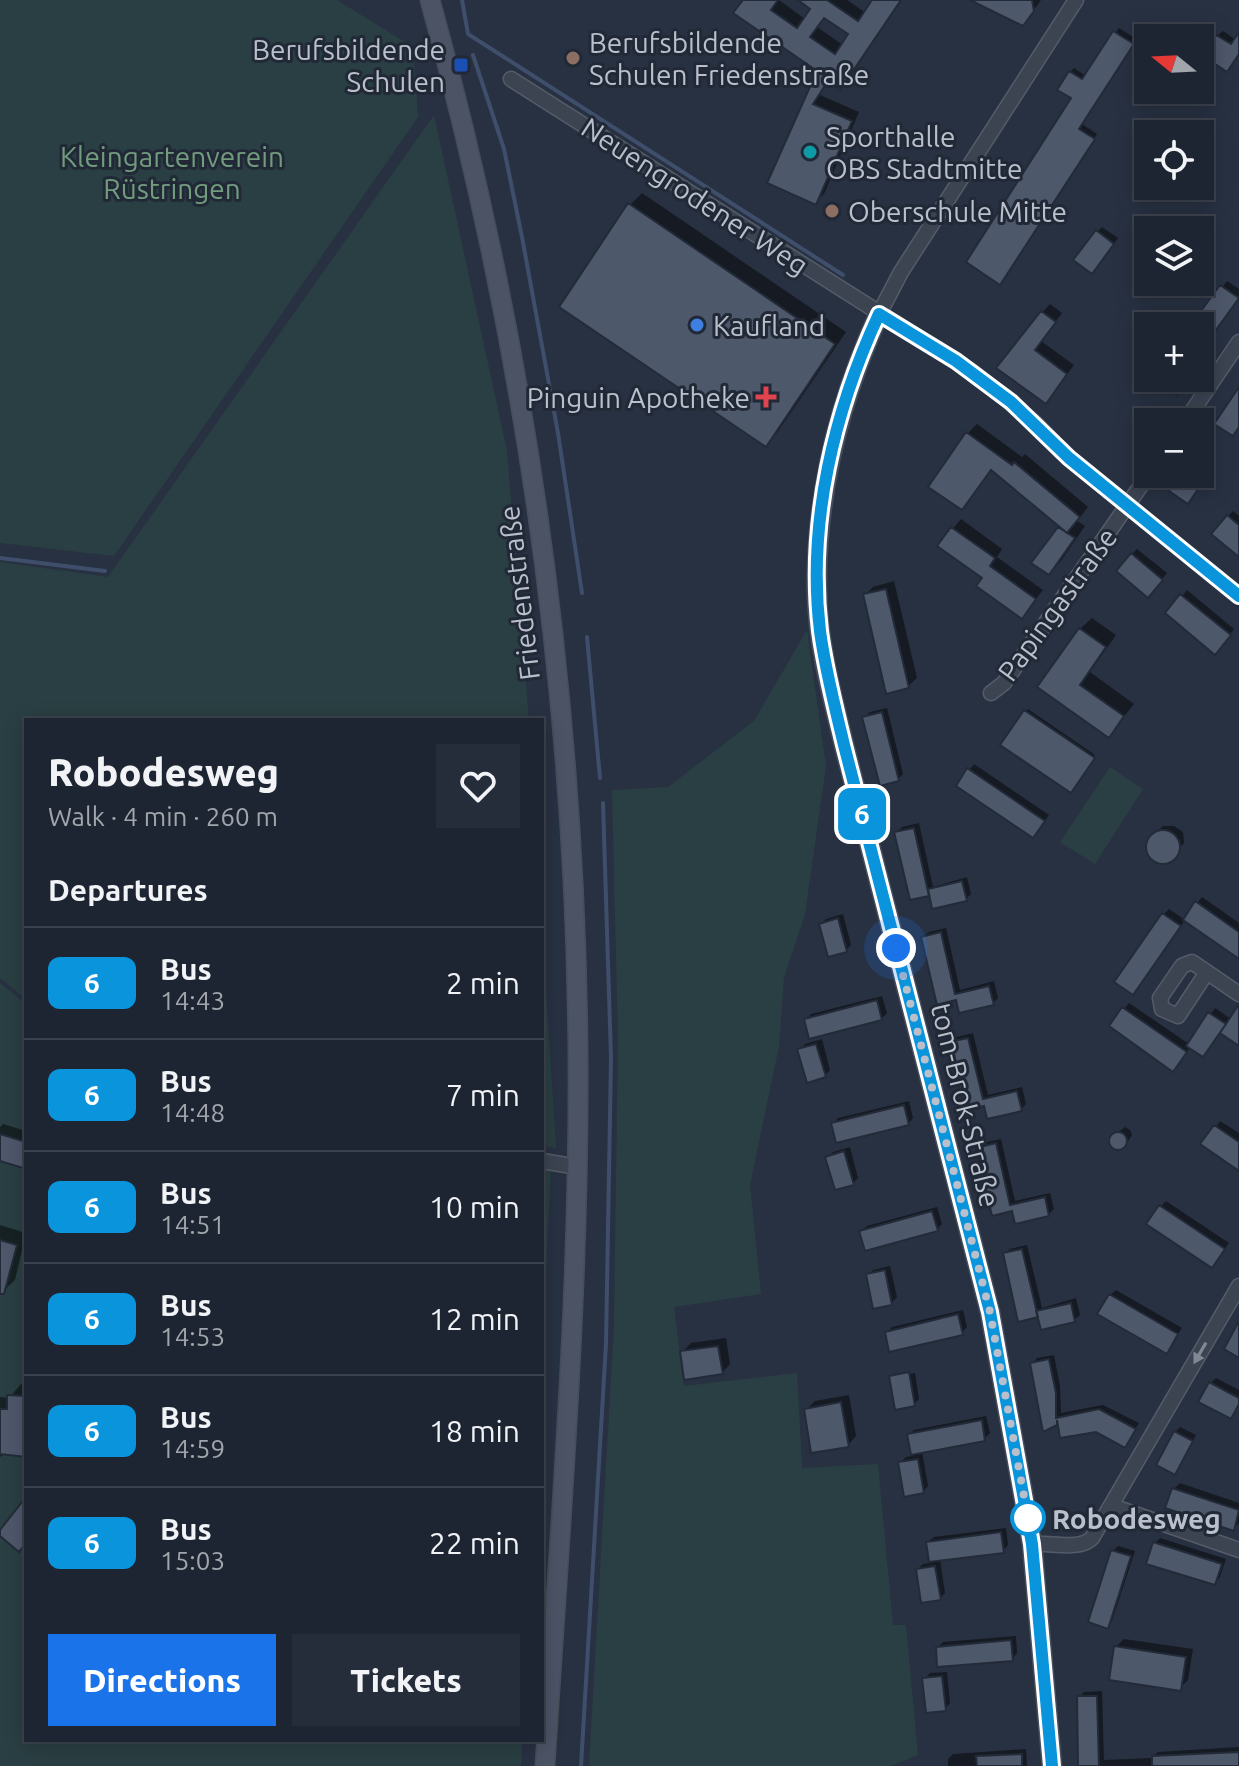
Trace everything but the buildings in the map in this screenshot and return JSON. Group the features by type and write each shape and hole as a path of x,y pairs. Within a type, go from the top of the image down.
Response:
{"main road":[{"name":"Friedenstraße","path":"430,0 463,121 498,275 542,531 556,653 575,918 578,1167 574,1290 545,1766"},
{"name":"tom-Brok-Straße","path":"879,314 849,386 829,464 819,550 817,595 820,630 844,745 990,1312 1032,1544 1052,1766"}],"street":[{"name":"tom-Brok-Straße","path":"879,314 901,272 1076,0"},
{"name":"Neuengrodener Weg","path":"511,79 974,373 1035,423 1069,458 1239,596"},
{"path":"1194,408 1239,342"},
{"name":"Papingastraße","path":"991,693 1004,683 1140,488"},
{"path":"1207,972 1239,994"},
{"path":"544,1161 578,1167"},
{"path":"1032,1544 1087,1544 1239,1286"},
{"path":"1112,1506 1239,1550"}],"green space":[{"name":"Kleingartenverein Rüstringen","path":"0,0 337,0 413,47 418,117 114,556 0,543"},
{"path":"434,115 507,451 529,718 24,718 24,997 0,978 0,562 108,577"},
{"path":"807,630 826,766 805,914 784,977 779,1046 750,1185 761,1294 674,1307 684,1386 797,1373 802,1468 878,1464 893,1625 906,1625 918,1755 891,1766 589,1766 614,1325 618,1039 612,790 668,787 754,721"},
{"path":"1110,767 1143,789 1095,864 1060,842"},
{"path":"544,958 556,1148 544,1145"},
{"path":"0,983 24,1002 24,1742 522,1742 521,1766 0,1766"},
{"path":"544,1169 551,1171 544,1310"}],"waterway":[{"path":"462,0 468,34 843,275"},
{"path":"473,55 504,149 522,237 558,433 582,593"},
{"path":"0,558 105,571"},
{"path":"587,637 600,778"},
{"path":"581,1766 606,1344 611,1058 603,803"}],"bus line":[{"name":"6","path":"1052,1766 1032,1544 990,1312 844,745 820,630 817,595 819,550 829,464 849,386 879,314 974,373 1035,423 1069,458 1239,596"}],"place":[{"name":"Berufsbildende Schulen Friedenstraße","path":"573,58"},
{"name":"Berufsbildende Schulen","path":"461,65"},
{"name":"Sporthalle OBS Stadtmitte","path":"810,152"},
{"name":"Oberschule Mitte","path":"832,211"},
{"name":"Kaufland","path":"697,325"},
{"name":"Pinguin Apotheke","path":"766,397"},
{"name":"Robodesweg","path":"1028,1518"}],"route":[{"path":"896,948 990,1312 1028,1518"}]}
